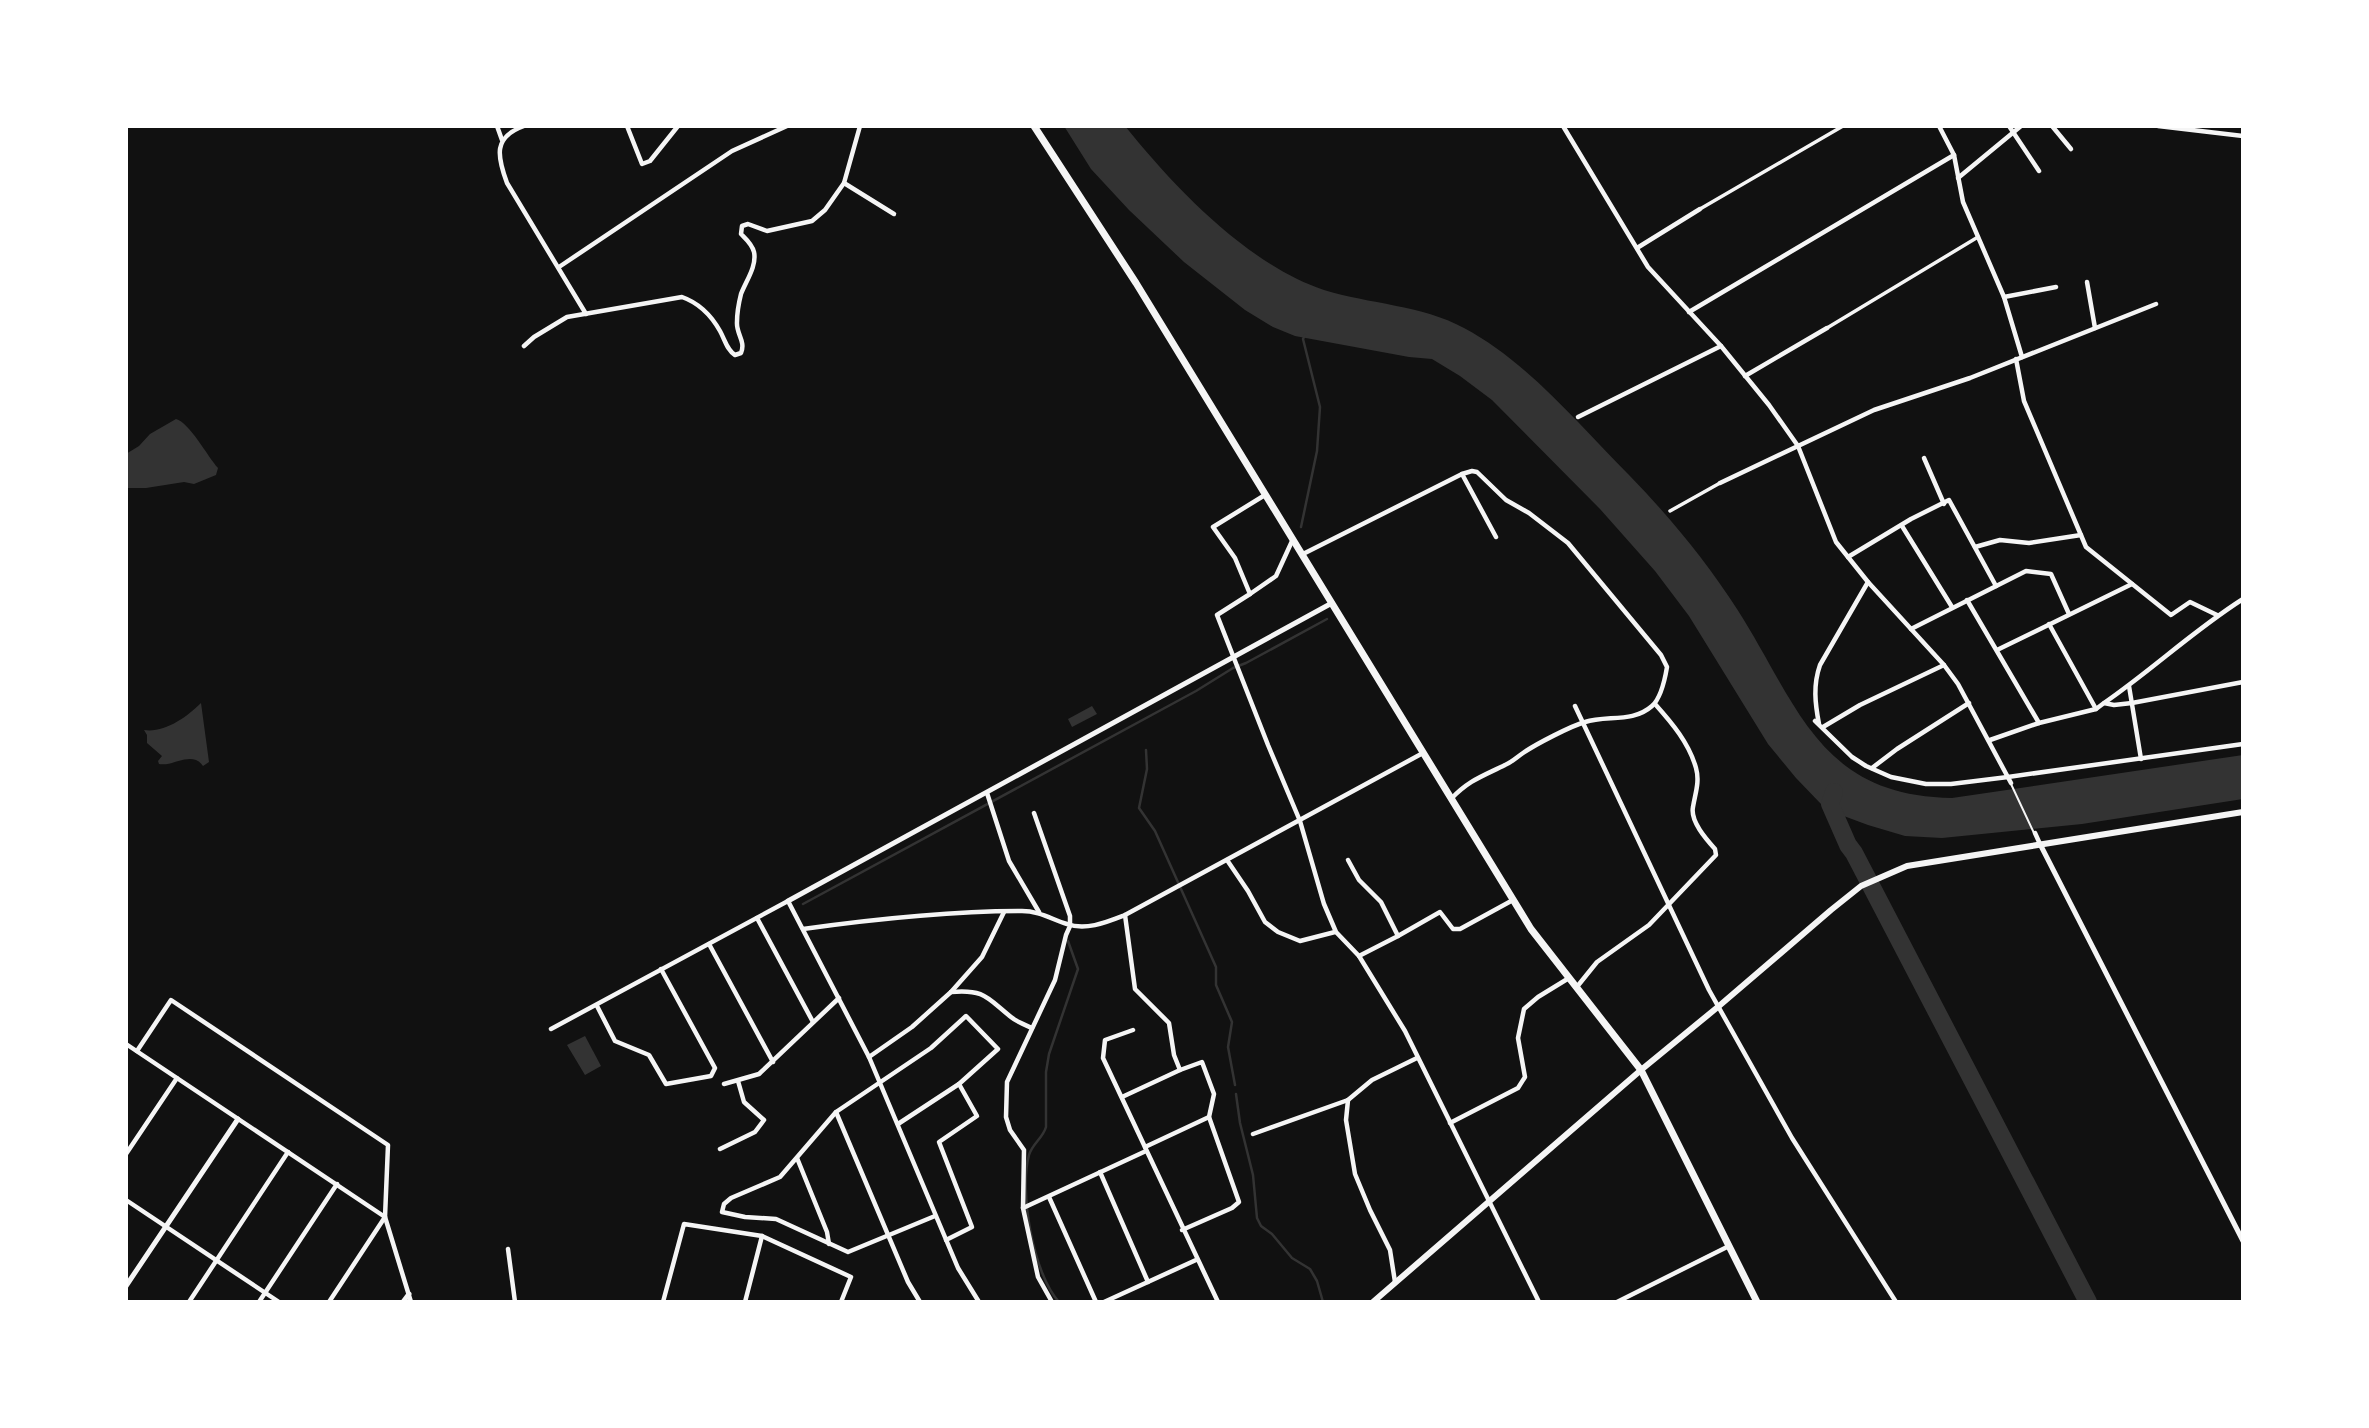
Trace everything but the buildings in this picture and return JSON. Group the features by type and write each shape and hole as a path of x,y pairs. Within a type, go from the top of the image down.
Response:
{"main road":[{"path":"1034,126 1136,284 1531,929 1641,1070 1757,1302"},
{"path":"1373,1302 1641,1070 1861,886 1907,866 2243,812"}],"street":[{"path":"497,126 502,141 500,164 507,183 586,314"},
{"path":"502,141 510,131 524,126"},
{"path":"627,126 642,164 650,161 678,126"},
{"path":"559,267 732,151 787,126"},
{"path":"524,346 566,317 682,297 696,302 708,315 720,330 730,352 735,355 741,353 742,338 736,323 741,296 754,263 750,243 741,234 742,226 748,224 767,231 812,221 825,210 844,183 860,126"},
{"path":"1563,126 1648,267 1721,346 1798,446 1810,471 1831,532 1868,582 1944,665 1990,740 2010,780"},
{"path":"1636,248 1843,126"},
{"path":"1939,126 1954,155 1963,202 2004,297 2019,358 2024,401 2086,547 2171,615 2190,602 2217,615"},
{"path":"2009,126 2039,170"},
{"path":"1957,178 2021,126"},
{"path":"2052,126 2071,149"},
{"path":"2158,126 2243,136"},
{"path":"1689,312 1954,155"},
{"path":"844,183 894,214"},
{"path":"1745,376 1979,237"},
{"path":"2087,282 2095,328"},
{"path":"2004,297 2056,287"},
{"path":"1670,511 1720,483 1874,410 1970,378 2156,304"},
{"path":"1578,417 1721,346"},
{"path":"1924,458 1944,504"},
{"path":"1303,554 1472,471 1482,475 1506,500 1529,513 1568,542 1661,655 1667,667 1664,682 1655,704 1647,710 1617,719 1600,718 1583,722 1524,751 1507,764 1473,779 1451,799"},
{"path":"1462,474 1496,537"},
{"path":"1250,594 1236,558 1213,527 1266,495"},
{"path":"1848,557 1911,519 1949,500 1996,586"},
{"path":"1902,526 1952,607"},
{"path":"1975,547 2000,540 2029,543 2081,535"},
{"path":"1293,539 1276,576 1217,615 1300,821 1324,904 1336,932 1359,956 1405,1031 1539,1302"},
{"path":"1911,628 2026,571 2051,574 2069,614"},
{"path":"1868,582 1820,665 1815,699 1819,724 1852,757 1891,777 1926,784 2010,780 2243,744"},
{"path":"1997,650 2132,584"},
{"path":"1990,740 2039,723 2096,709 2217,615 2243,598"},
{"path":"1967,600 2039,723"},
{"path":"551,1030 1234,659 1332,603"},
{"path":"2049,624 2096,709"},
{"path":"1819,724 1944,665"},
{"path":"2104,703 2132,703 2243,682"},
{"path":"2129,686 2141,760"},
{"path":"1577,988 1597,962 1648,925 1716,855 1715,849 1693,815 1697,785 1695,766 1676,726 1655,704"},
{"path":"1872,768 1969,704"},
{"path":"1575,706 1709,990 1792,1138 1896,1302"},
{"path":"803,929 847,923 1004,912 1039,912 1070,926 1085,926 1125,915 1423,753"},
{"path":"987,793 1009,861 1039,912"},
{"path":"1034,813 1070,916 1070,926 1055,981 1007,1082 1006,1117 1010,1130 1024,1150 1023,1208 1038,1278 1052,1302"},
{"path":"2035,833 2243,1241"},
{"path":"1227,860 1270,926 1300,941 1336,932"},
{"path":"1348,860 1359,880 1381,902 1398,936"},
{"path":"1359,956 1440,912 1453,929 1460,929 1513,900"},
{"path":"788,901 869,1058 958,1268 979,1302"},
{"path":"869,1058 912,1027 951,992 982,957 1004,912"},
{"path":"1125,915 1135,989 1170,1023 1174,1055 1180,1070"},
{"path":"757,918 813,1022"},
{"path":"709,944 773,1062"},
{"path":"597,1006 615,1041 649,1055 666,1084 711,1076 715,1068 661,970"},
{"path":"1450,1124 1518,1088 1525,1077 1518,1038 1524,1009 1569,978"},
{"path":"951,992 973,992 987,997 1012,1018 1032,1028"},
{"path":"724,1084 759,1074 839,998"},
{"path":"137,1051 171,1000 388,1145 385,1217 411,1302"},
{"path":"898,1124 959,1084 998,1049 966,1016 931,1048 836,1112 780,1177 731,1199 724,1204 722,1212 776,1219 848,1252 935,1216"},
{"path":"1133,1030 1105,1040 1103,1058 1218,1302"},
{"path":"126,1044 385,1217"},
{"path":"1253,1135 1348,1100 1371,1080 1417,1058"},
{"path":"1122,1097 1202,1062 1214,1094 1209,1117 1239,1202 1232,1208 1182,1230"},
{"path":"126,1154 177,1078"},
{"path":"720,1149 755,1132 764,1120 744,1102 738,1081"},
{"path":"946,1240 972,1227 939,1142 977,1116 959,1084"},
{"path":"1348,1100 1346,1120 1355,1174 1390,1250 1395,1283"},
{"path":"836,1112 888,1237 920,1302"},
{"path":"1023,1208 1209,1117"},
{"path":"126,1286 238,1119"},
{"path":"189,1302 288,1152"},
{"path":"797,1158 827,1232 829,1244"},
{"path":"1101,1172 1149,1282"},
{"path":"259,1302 337,1184"},
{"path":"1049,1197 1096,1302"},
{"path":"126,1200 279,1302"},
{"path":"329,1302 385,1217"},
{"path":"663,1302 684,1224 762,1236 851,1277 841,1302"},
{"path":"745,1302 762,1236"},
{"path":"1617,1302 1730,1246"},
{"path":"508,1249 515,1302"},
{"path":"1104,1302 1196,1260"},
{"path":"403,1302 409,1294"}],"lane":[{"path":"2010,780 2035,833"}],"shaded area":[{"path":"1064,126 1125,126 1166,174 1214,222 1267,262 1295,278 1324,290 1448,320 1510,358 1571,415 1673,523 1725,591 1817,738 1841,762 1870,781 1907,793 1952,798 2243,755 2243,799 2082,824 1942,838 1905,836 1833,812 1821,804 1796,778 1768,744 1689,616 1655,571 1600,509 1492,400 1432,359 1295,336 1273,327 1245,310 1184,262 1129,210 1091,169"},
{"path":"176,419 192,433 218,468 216,475 194,484 184,482 126,488 126,454 139,446 150,434"},
{"path":"201,703 209,762 203,766 199,761 188,759 159,764 162,756 147,743 144,730 159,729 174,723"},
{"path":"1092,706 1097,714 1072,727 1068,719"},
{"path":"585,1036 601,1066 585,1075 567,1045"}],"waterway":[{"path":"1301,527 1317,451 1320,407 1303,339 1305,335"},
{"path":"803,904 1327,619"},
{"path":"1146,750 1147,769 1139,808 1155,831 1216,967 1216,985 1232,1022 1228,1047 1235,1085"},
{"path":"1834,792 1830,804 1848,845 2088,1302"},
{"path":"1059,1302 1050,1289 1035,1253 1027,1210 1026,1171 1032,1148 1046,1127 1046,1072 1049,1054 1078,969 1068,941"},
{"path":"1236,1094 1253,1175 1257,1218 1261,1226 1272,1234 1292,1258 1310,1269 1317,1281 1323,1302"}]}
